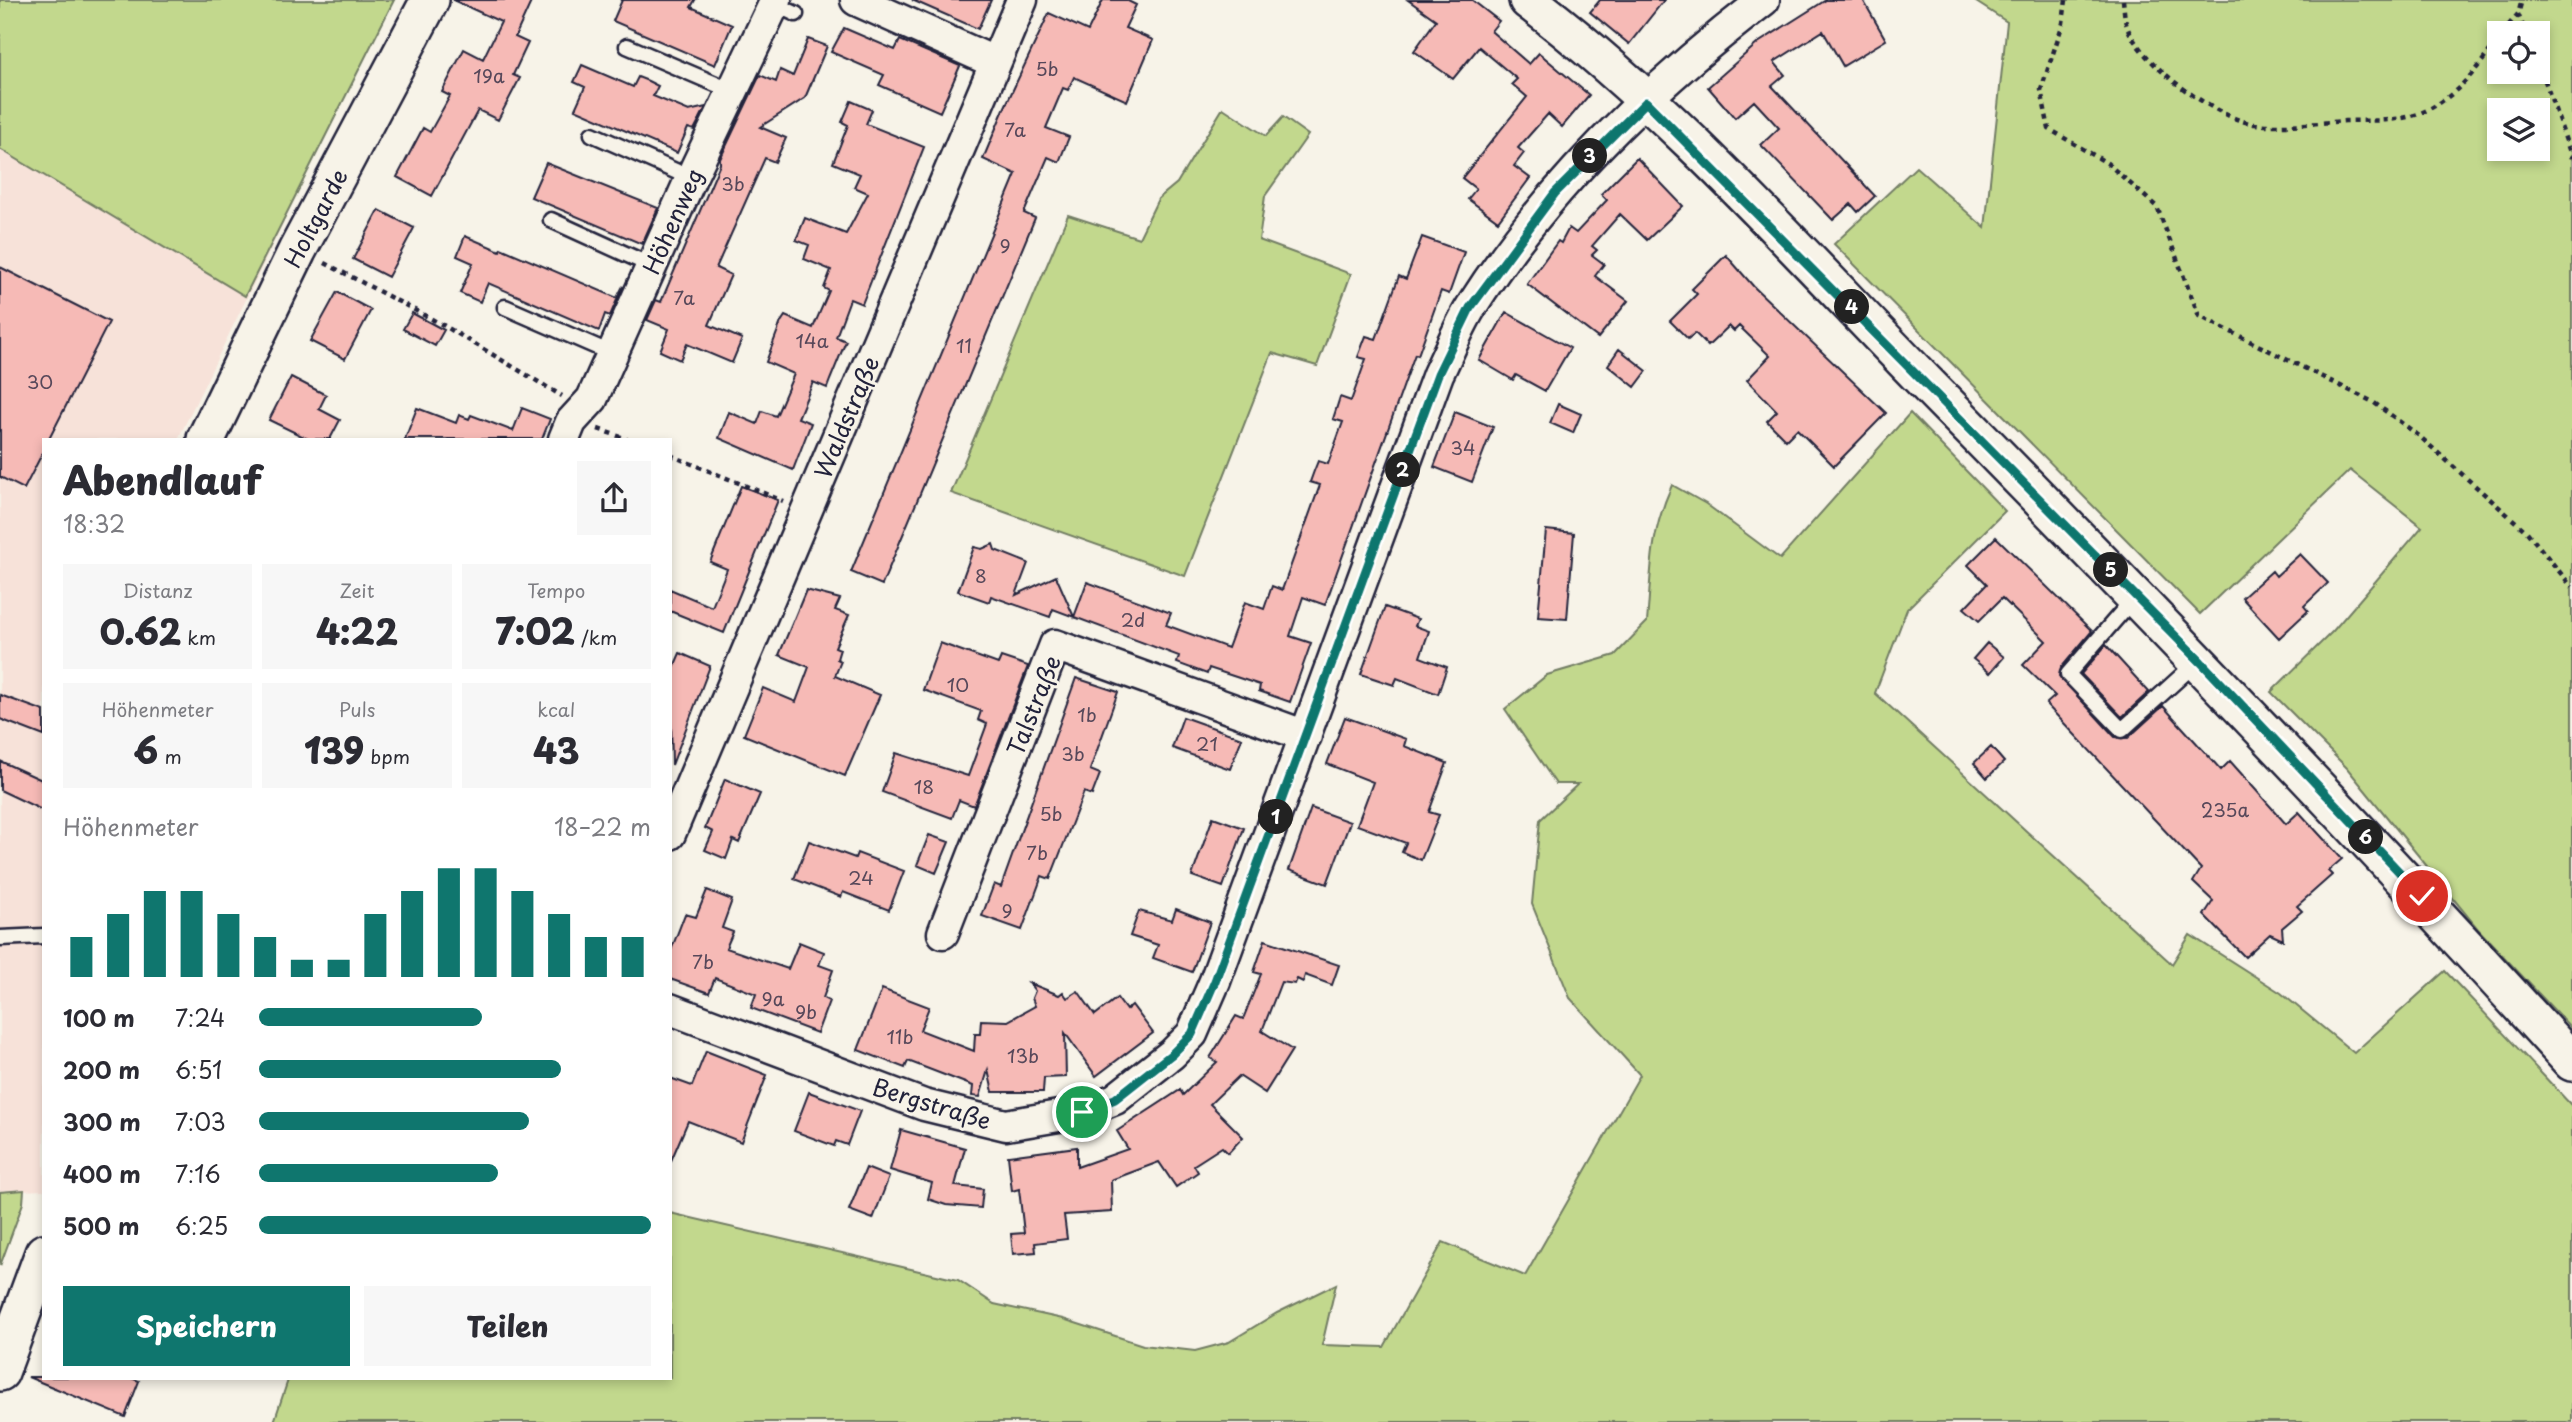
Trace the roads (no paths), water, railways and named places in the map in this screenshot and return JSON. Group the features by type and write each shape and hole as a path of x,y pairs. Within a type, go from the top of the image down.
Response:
{"street":[{"name":"Holtgarde","path":"206,438 297,251 430,0"},
{"path":"856,0 995,62"},
{"name":"Waldstraße","path":"672,829 1022,0"},
{"path":"1528,0 1646,102 2199,660 2422,896 2572,1062"},
{"name":"Bergstraße","path":"672,1010 924,1105 1006,1125 1082,1112 1115,1099 1172,1054 1192,1034 1215,981 1438,374 1470,308 1555,193 1646,102 1764,0"},
{"name":"Höhenweg","path":"564,438 571,422 585,408 613,354 732,91 778,4"},
{"name":"Talstraße","path":"943,933 1055,645 1306,736"},
{"path":"0,1372 42,1258"}],"lane":[{"path":"627,46 732,91"},
{"path":"592,134 691,178"},
{"path":"551,220 652,266"},
{"path":"505,307 613,354"},
{"path":"2136,596 2067,674 2122,730 2199,660"},
{"path":"0,938 42,936"}]}
